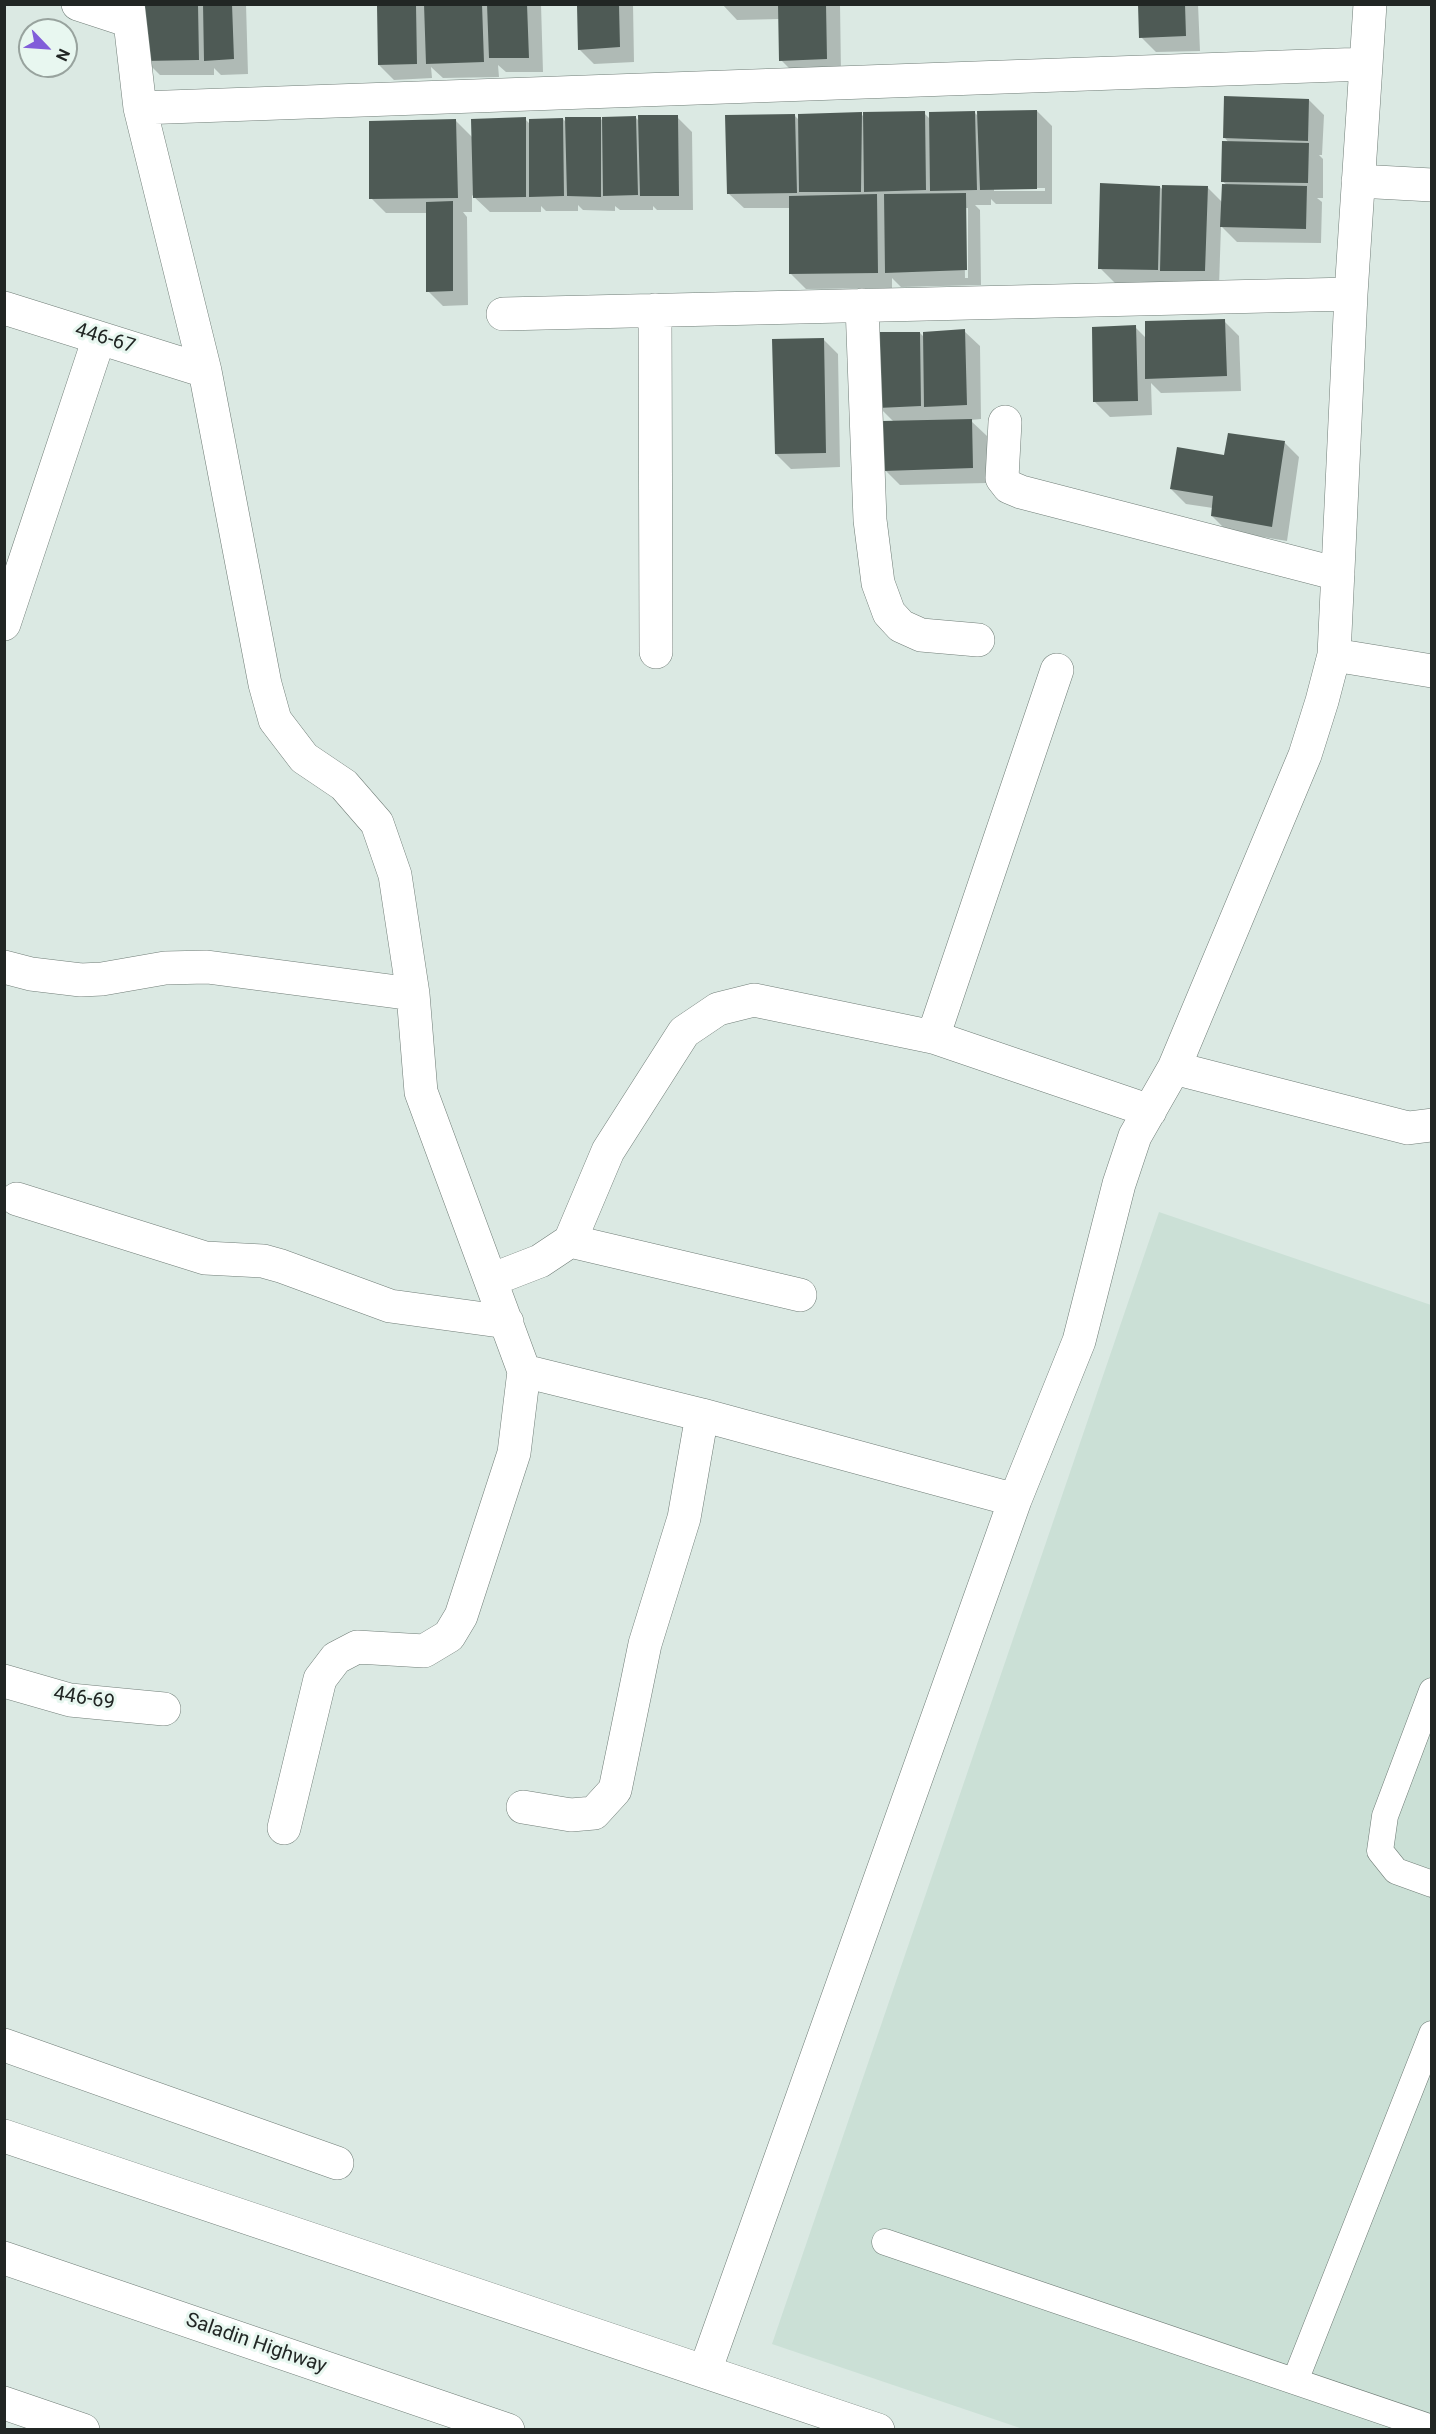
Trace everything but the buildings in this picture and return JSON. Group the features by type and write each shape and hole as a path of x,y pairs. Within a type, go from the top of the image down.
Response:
{"main road":[{"path":"78,4 129,13 140,108 206,371 265,684 275,720 304,758 344,785 377,823 395,875 413,994 421,1092 524,1371 514,1453 461,1616 449,1636 424,1651 357,1647 336,1658 320,1679 284,1828"},
{"path":"705,2371 1015,1500 1079,1341 1119,1184 1135,1136 1174,1068 1305,755 1334,655 1351,294 1370,4"},
{"path":"140,108 1366,64"},
{"path":"1358,181 1431,185"},
{"path":"503,314 1351,294"},
{"path":"862,305 870,519 878,583 889,613 901,626 921,635 978,640"},
{"name":"446-67","path":"4,308 206,371"},
{"path":"656,310 656,651"},
{"path":"4,624 99,338"},
{"path":"1005,422 1002,478 1015,489 1338,574"},
{"path":"1334,655 1431,671"},
{"path":"933,1037 1057,670"},
{"path":"4,967 31,974 81,980 102,979 165,968 207,967 413,994"},
{"path":"491,1280 540,1261 570,1241 608,1151 684,1032 718,1009 754,1000 933,1037 1150,1111"},
{"path":"1174,1068 1408,1128 1431,1125"},
{"path":"17,1199 205,1258 263,1261 281,1266 390,1306 507,1322"},
{"path":"570,1241 801,1295"},
{"path":"524,1371 702,1415 1015,1500"},
{"path":"523,1807 570,1815 594,1813 615,1790 645,1644 684,1518 702,1415"},
{"name":"446-69","path":"4,1681 70,1700 164,1709"},
{"path":"4,2045 337,2163"},
{"path":"4,2136 878,2430"},
{"name":"Saladin Highway","path":"4,2258 508,2430"},
{"path":"4,2403 83,2430"}],"lane":[{"path":"1431,1691 1385,1816 1380,1851 1396,1871 1431,1884"},
{"path":"1295,2381 1431,2034"},
{"path":"885,2242 1431,2428"}],"shaded area":[{"path":"1159,1212 1431,1305 1431,2429 1023,2429 772,2344"}]}
